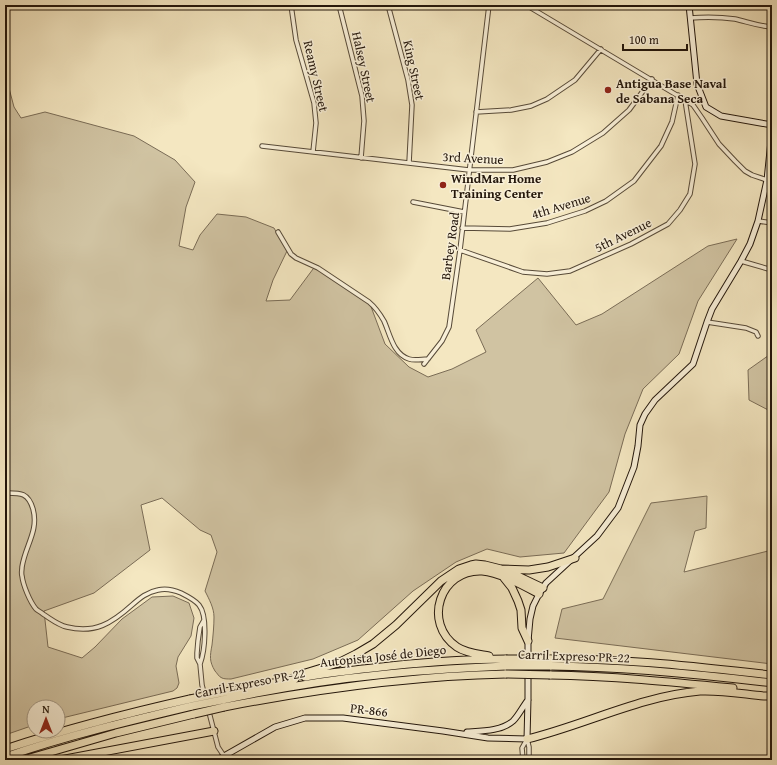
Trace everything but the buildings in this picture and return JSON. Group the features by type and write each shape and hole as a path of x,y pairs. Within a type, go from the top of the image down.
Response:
{"highway":[{"path":"291,679 338,663 373,644 396,625 440,581 459,569 476,564 501,569 538,569 575,558"},
{"path":"501,569 541,591"},
{"path":"504,661 469,653 456,646 447,637 440,620 438,607 442,595 453,580 464,574 481,571 503,576 541,591"},
{"path":"503,576 512,588 518,601 521,610 522,628 528,641"},
{"name":"Autopista José de Diego","path":"5,749 73,728 190,699 221,696 291,679 404,664 454,661 550,662 584,659 637,661 772,675"},
{"name":"Carril Expreso PR-22","path":"5,756 75,735 192,706 221,696 379,674 456,668 504,661"},
{"name":"Carril Expreso PR-22","path":"550,662 693,674 772,683"},
{"name":"Carril Expreso PR-22","path":"673,673 772,686"},
{"name":"Autopista José de Diego","path":"23,760 116,732 224,707 296,694 399,680 506,674 550,674 645,679 772,693"},
{"path":"527,739 639,703 680,694 709,691 772,696"},
{"path":"60,760 214,731"}],"street":[{"name":"Reamy Street","path":"291,5 296,40 314,104 316,123 313,152"},
{"name":"Halsey Street","path":"339,5 362,96 364,121 361,158"},
{"name":"King Street","path":"388,5 408,80 412,105 409,163"},
{"name":"Barbey Road","path":"424,364 442,341 449,327 460,250 489,5"},
{"path":"526,5 686,100 693,106 719,144 745,171 767,180"},
{"path":"689,5 697,84 706,107 721,116 772,125"},
{"path":"707,5 741,7"},
{"path":"690,18 711,17 735,19 772,27"},
{"path":"476,112 511,110 531,106 547,99 575,80 601,50"},
{"name":"3rd Avenue","path":"262,146 469,170 513,170 547,162 572,152 604,133 629,110 652,80"},
{"name":"4th Avenue","path":"462,228 510,229 547,223 585,211 606,201 634,181 661,146 672,122 678,95"},
{"name":"5th Avenue","path":"460,250 524,272 547,274 570,271 631,244 668,224 680,210 690,194 695,164 686,100"},
{"path":"529,760 529,747 527,739 528,641 533,606 546,583 575,558 597,536 618,508 634,467 640,425 645,414 654,400 693,364 712,309 750,244 758,221 767,180 772,130"},
{"path":"413,202 464,212"},
{"path":"758,221 772,223"},
{"path":"278,232 291,254 296,258 318,268 369,302 383,321 391,340 401,354 409,359 418,360 428,358"},
{"path":"741,261 772,270"},
{"path":"707,322 746,328 756,332 758,336"},
{"path":"5,493 24,495 29,499 34,515 35,521 33,532 23,560 21,576 28,596 36,609 60,625 82,629 91,628 106,625 118,618 147,593 160,589 174,590 186,595 199,605 202,610 205,627 200,664"},
{"path":"204,620 200,627 197,658 200,664 202,685 218,747 224,756"},
{"path":"459,733 503,727 512,721 528,699"},
{"name":"PR-866","path":"217,760 275,727 305,718 343,718 488,738 527,739"},
{"path":"523,760 522,748 527,739"}],"shaded area":[{"path":"5,73 14,107 21,118 45,112 134,136 175,160 195,182 186,207 179,246 193,250 200,235 217,214 246,217 274,228 287,251 273,280 266,301 290,300 316,265 370,304 385,344 409,367 428,377 452,369 486,352 476,330 538,278 576,325 602,314 708,246 737,239 698,301 679,354 643,389 625,434 609,492 564,553 520,557 487,549 456,562 413,591 358,640 313,659 231,679 225,679 220,677 215,671 211,661 210,655 214,614 205,591 217,552 211,535 200,530 162,498 141,505 150,550 94,593 44,611 48,647 82,658 122,619 152,597 173,596 189,603 194,618 191,636 178,657 176,666 179,683 177,688 173,691 66,717 66,699 26,699 26,728 5,735"},
{"path":"772,353 772,412 749,400 748,370"},
{"path":"707,496 706,528 695,531 684,572 772,550 772,664 555,638 562,609 603,599 651,503"}],"place":[{"name":"Antigua Base Naval de Sabana Seca","path":"608,90"},
{"name":"WindMar Home Training Center","path":"443,185"}]}
